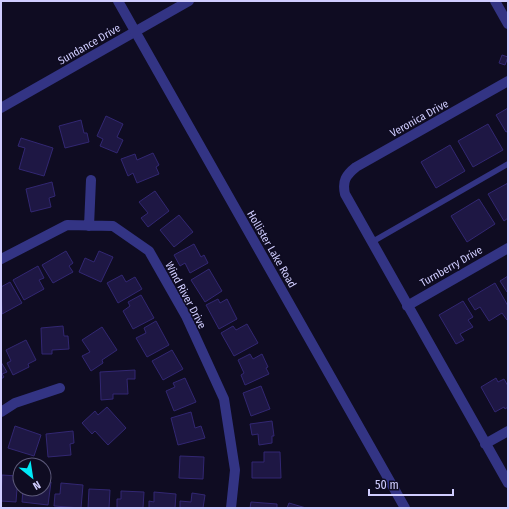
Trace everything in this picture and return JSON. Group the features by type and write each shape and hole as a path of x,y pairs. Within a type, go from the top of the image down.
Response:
{"street":[{"name":"Hollister Lake Road","path":"118,1 405,508"},
{"name":"Sundance Drive","path":"1,108 189,1"},
{"path":"495,1 508,24"},
{"name":"Veronica Drive","path":"372,242 344,194 344,179 349,172 508,81"},
{"path":"90,226 91,180"},
{"name":"Wind River Drive","path":"1,258 67,225 114,226 149,251 186,316 224,399 235,470 231,508"},
{"path":"372,242 508,483"},
{"name":"Turnberry Drive","path":"407,306 508,248"},
{"path":"1,412 15,403 60,388"},
{"path":"485,444 508,431"}],"lane":[{"path":"372,242 508,164"}],"building":[{"path":"502,55 508,57 505,65 499,63"},
{"path":"508,108 508,131 506,132 496,115"},
{"path":"106,116 123,124 117,137 123,140 117,153 100,146 103,139 97,136"},
{"path":"81,120 84,133 87,133 89,142 65,148 59,126"},
{"path":"488,124 503,150 473,167 458,141"},
{"path":"21,138 53,148 44,176 19,169 25,148 18,146"},
{"path":"450,145 465,171 436,188 421,162"},
{"path":"153,153 159,165 156,167 159,174 137,183 133,173 128,176 121,159 135,154 137,160"},
{"path":"52,182 55,196 49,198 51,207 31,212 26,189"},
{"path":"508,183 508,218 504,221 488,194"},
{"path":"155,191 169,211 148,227 141,218 148,213 139,202"},
{"path":"479,199 495,224 467,242 451,216"},
{"path":"179,215 193,232 174,247 160,230"},
{"path":"194,244 201,257 204,255 208,263 190,273 185,263 180,266 174,255"},
{"path":"66,251 73,263 69,266 73,272 53,283 42,265"},
{"path":"99,251 113,257 101,282 79,272 85,258 94,262"},
{"path":"38,266 44,278 39,280 44,289 24,300 13,280"},
{"path":"209,269 222,291 205,302 191,280"},
{"path":"122,275 126,282 135,277 142,289 118,303 107,283"},
{"path":"508,276 508,292 507,292 500,281"},
{"path":"10,282 22,303 2,314 1,287"},
{"path":"495,283 508,306 507,320 502,313 489,321 480,307 475,310 468,299"},
{"path":"141,295 154,318 133,329 123,311 130,306 128,302"},
{"path":"218,299 220,303 227,299 237,319 219,329 206,305"},
{"path":"463,301 473,317 468,320 473,327 460,334 464,340 456,344 439,315"},
{"path":"156,321 169,345 147,357 136,338 146,333 144,328"},
{"path":"247,324 258,343 234,356 221,333 233,326 236,330"},
{"path":"63,326 64,336 68,336 69,349 52,350 52,354 42,354 41,328"},
{"path":"102,327 117,350 102,360 103,363 91,371 82,356 90,352 82,340"},
{"path":"26,340 36,360 28,364 29,367 13,375 7,363 11,361 6,350"},
{"path":"172,350 183,369 163,380 152,361"},
{"path":"250,354 253,359 262,354 268,367 266,368 269,374 245,385 241,375 244,373 238,360"},
{"path":"1,362 7,372 2,374 4,377 1,379"},
{"path":"135,370 135,379 127,379 128,394 113,394 113,399 101,400 100,372"},
{"path":"185,378 196,402 174,411 166,391 175,387 173,383"},
{"path":"496,378 498,382 504,379 508,386 508,407 505,409 504,407 495,412 481,387"},
{"path":"261,386 270,409 251,416 243,393"},
{"path":"107,407 126,428 108,445 95,431 92,434 82,423 95,411 98,415"},
{"path":"191,412 195,428 201,426 205,438 178,445 171,418"},
{"path":"272,421 274,436 272,436 272,443 259,445 258,434 252,435 250,424"},
{"path":"15,426 41,435 34,456 8,448"},
{"path":"73,431 74,443 70,444 71,455 48,457 46,434"},
{"path":"264,452 280,452 281,478 252,478 252,462 264,462"},
{"path":"180,456 204,457 203,479 179,478"},
{"path":"2,475 12,476 12,497 16,497 16,502 1,501"},
{"path":"61,483 83,485 81,508 54,506 55,494 60,494"},
{"path":"89,489 110,490 109,508 88,508"},
{"path":"121,491 144,492 143,508 117,508 117,499 121,499"},
{"path":"154,492 176,494 175,508 149,508 149,501 154,502"},
{"path":"192,493 205,495 203,508 180,508 180,501 191,502"},
{"path":"22,497 49,497 48,505 22,502"},
{"path":"251,502 277,504 277,508 250,508"},
{"path":"289,503 306,508 287,508"}]}
